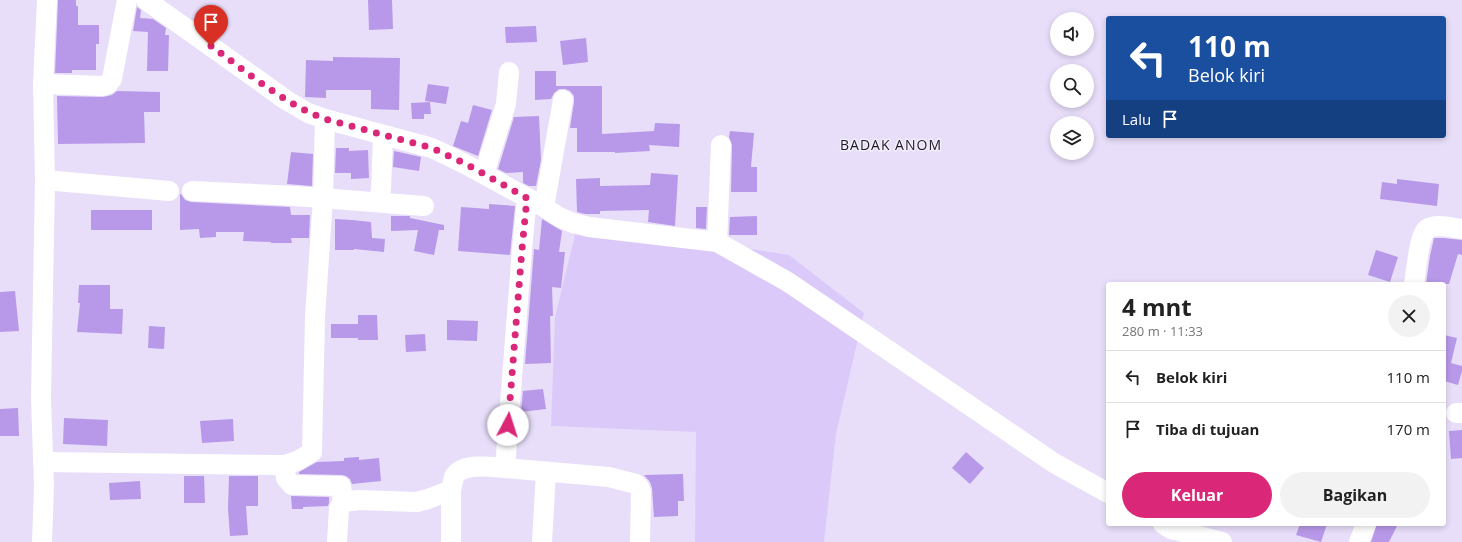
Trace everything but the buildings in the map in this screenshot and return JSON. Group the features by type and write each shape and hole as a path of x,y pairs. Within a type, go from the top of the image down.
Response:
{"street":[{"path":"42,542 43,462 41,398 45,180 43,84 47,0"},
{"path":"43,84 104,86 108,84 112,79 127,0"},
{"path":"146,0 286,100 308,113 383,136 432,148 484,174 544,207 559,217 573,223 717,242 788,282 1054,463 1106,492"},
{"path":"484,174 506,104 509,72"},
{"path":"544,207 563,100"},
{"path":"43,462 284,465 296,461 312,452 315,316 323,198 325,119"},
{"path":"379,202 382,189 383,136"},
{"path":"717,242 721,145"},
{"path":"45,180 169,191"},
{"path":"192,191 323,198 424,206"},
{"path":"505,468 527,198"},
{"path":"1414,282 1421,242 1426,229 1436,226 1462,230"},
{"path":"284,465 286,478 292,485 341,486 343,502 339,508 338,542"},
{"path":"451,542 451,490 454,476 462,469 482,466 609,478 636,484 641,492 640,542"},
{"path":"542,542 546,472"},
{"path":"343,502 358,500 417,502 451,490"},
{"path":"1360,542 1365,526"},
{"path":"1166,532 1222,542"}],"shaded area":[{"path":"578,222 789,255 864,313 836,434 824,542 695,542 696,432 551,426 555,317"}],"district":[{"name":"BADAK ANOM","path":"891,144"}],"route":[{"path":"211,46 286,100 308,113 383,136 432,148 466,164 527,198 508,425"}]}
